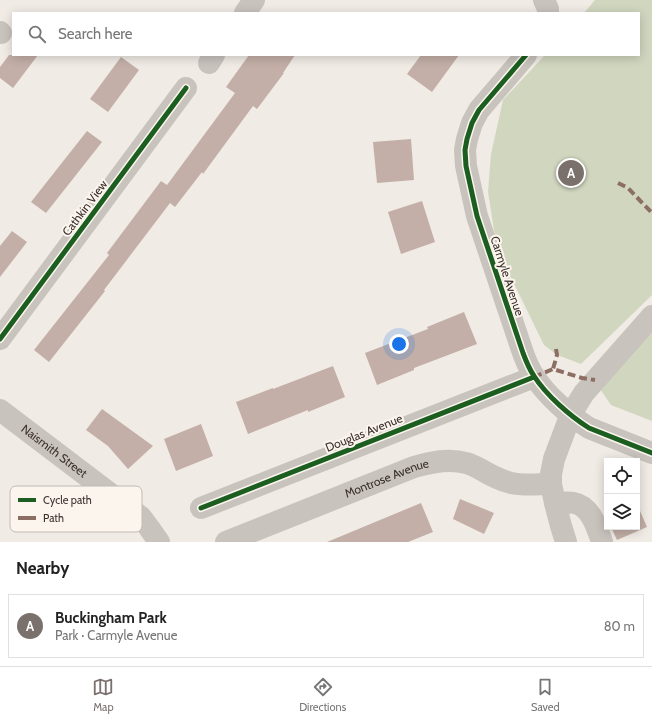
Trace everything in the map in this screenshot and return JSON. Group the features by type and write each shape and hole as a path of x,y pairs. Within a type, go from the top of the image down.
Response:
{"street":[{"path":"246,12 254,0"},
{"path":"544,0 548,12"},
{"name":"Carmyle Avenue","path":"525,56 479,110 467,139 465,150 466,166 477,216 523,353 534,377 550,396 589,428 652,453"},
{"name":"Cathkin View","path":"0,339 186,88"},
{"path":"566,542 553,494 551,474 554,460 571,414 584,393 652,316"},
{"name":"Douglas Avenue","path":"201,508 534,377"},
{"name":"Naismith Street","path":"0,410 100,486"},
{"name":"Montrose Avenue","path":"226,542 414,467 429,462 442,461 467,463 500,479 513,483 531,485 581,506 592,518 602,542"},
{"name":"Naismith Street","path":"142,518 159,542"}],"green space":[{"path":"595,0 652,0 652,295 581,364 557,355 544,345 497,249 488,192 491,154 503,100 544,56 640,56 640,12 585,12"},
{"path":"652,328 652,421 611,405 598,386"}],"building":[{"path":"9,55 37,56 13,88 0,78 0,67"},
{"path":"248,56 294,56 284,73 257,109 253,106 203,174 202,172 175,207 170,203 104,290 105,291 49,362 34,350 109,255 107,253 161,181 167,185 235,93 226,87"},
{"path":"420,56 458,56 432,92 407,74"},
{"path":"121,57 139,70 108,112 90,99"},
{"path":"87,131 102,142 46,213 31,202"},
{"path":"411,139 414,180 377,183 373,142"},
{"path":"422,201 435,242 401,254 388,212"},
{"path":"12,231 27,242 0,277 0,246"},
{"path":"464,312 477,344 414,368 414,370 377,385 365,353 428,329 427,327"},
{"path":"333,366 345,397 248,434 236,402"},
{"path":"102,409 153,446 128,469 108,446 86,430"},
{"path":"201,424 213,456 176,471 164,439"},
{"path":"460,499 494,513 484,534 453,519"},
{"path":"421,503 433,532 408,542 327,542"},
{"path":"640,511 647,527 617,540 612,530 640,530"}],"marked path":[{"path":"618,183 628,188 652,213"},
{"path":"556,349 557,355 553,369 582,378 595,380"},
{"path":"534,377 553,369"}],"cycle path":[{"path":"525,56 479,110 472,123 467,139 465,150 466,166 477,216 526,362 539,383 559,405 589,428 652,453"},
{"path":"0,339 186,88"},
{"path":"201,508 534,377"}],"place":[{"name":"Buckingham Park","path":"571,173"}]}
